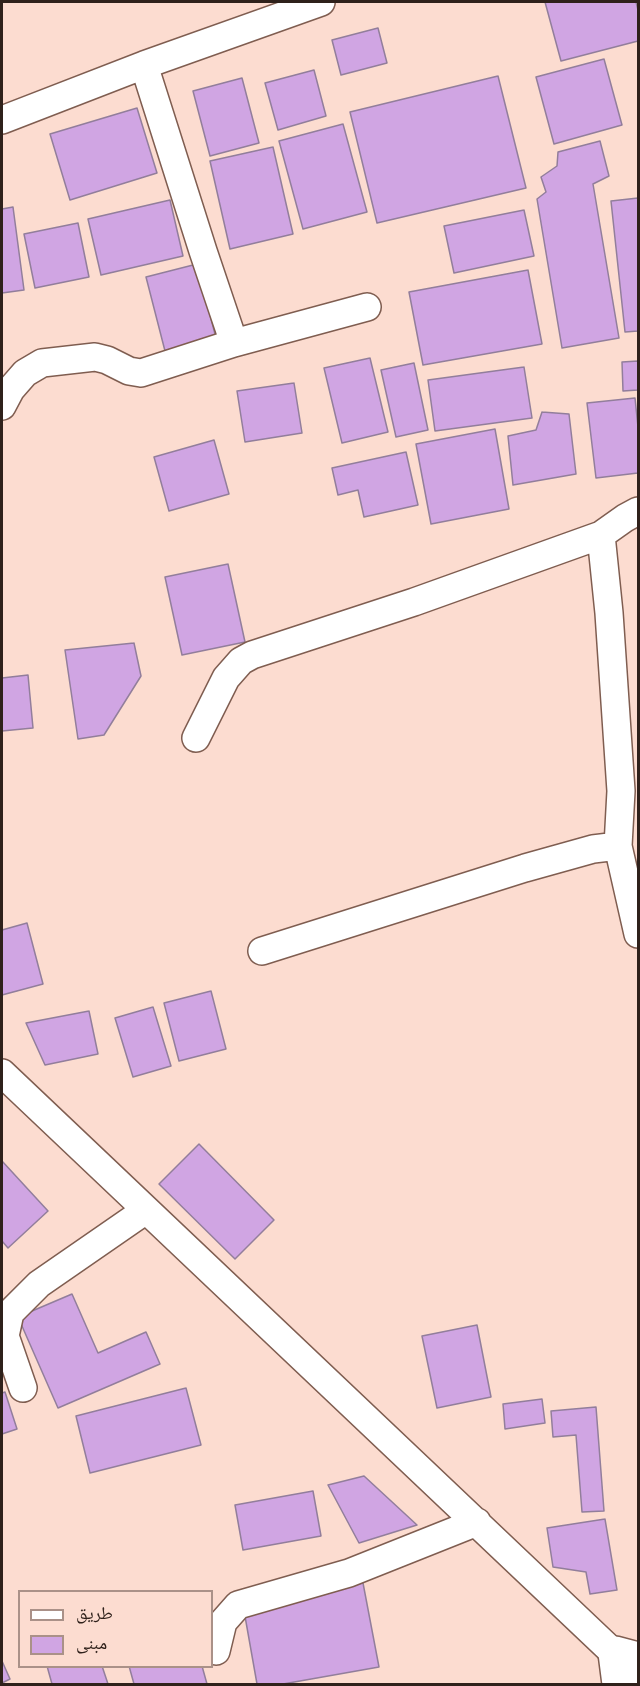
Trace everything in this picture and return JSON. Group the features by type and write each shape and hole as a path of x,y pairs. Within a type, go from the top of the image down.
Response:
{"street":[{"path":"2,120 144,65 321,2"},
{"path":"144,65 234,343"},
{"path":"2,406 11,389 25,373 42,363 94,357 107,360 129,371 141,373 234,343 367,307"},
{"path":"196,738 226,678 242,661 252,655 414,602 601,535 639,511"},
{"path":"601,535 621,790 629,809 618,846 639,934"},
{"path":"262,951 525,868 593,849 618,846"},
{"path":"2,1073 477,1522 627,1656 639,1676"},
{"path":"23,1388 5,1336 10,1313 39,1284 146,1210"},
{"path":"216,1651 223,1622 238,1605 349,1572 477,1522"},
{"path":"619,1684 627,1656"}],"building":[{"path":"545,2 636,2 638,41 561,61"},
{"path":"378,28 387,63 341,75 332,40"},
{"path":"604,59 622,125 554,144 536,77"},
{"path":"314,70 326,116 278,130 265,83"},
{"path":"498,76 526,188 377,223 350,112"},
{"path":"242,78 259,143 210,156 193,91"},
{"path":"137,108 157,173 70,200 50,134"},
{"path":"343,124 367,212 303,229 279,141"},
{"path":"600,141 609,176 593,184 619,338 562,348 537,199 546,192 541,177 557,166 558,152"},
{"path":"273,147 293,234 230,249 210,161"},
{"path":"638,198 638,331 625,332 611,201"},
{"path":"170,200 183,256 101,275 88,219"},
{"path":"13,207 24,290 2,293 2,209"},
{"path":"524,210 534,256 454,273 444,226"},
{"path":"78,223 89,277 35,288 24,234"},
{"path":"197,264 216,338 165,351 146,277"},
{"path":"528,270 542,344 423,365 409,292"},
{"path":"370,358 388,432 342,443 324,368"},
{"path":"638,361 638,390 623,391 622,362"},
{"path":"414,363 428,430 396,437 381,370"},
{"path":"524,367 532,418 435,431 428,380"},
{"path":"294,383 302,433 245,442 237,391"},
{"path":"635,398 638,427 638,473 596,478 587,403"},
{"path":"542,412 569,414 576,474 513,485 508,436 536,430"},
{"path":"495,429 509,509 431,524 416,444"},
{"path":"214,440 229,494 169,511 154,457"},
{"path":"406,452 418,505 364,517 358,490 338,495 332,468"},
{"path":"228,564 245,642 182,655 165,577"},
{"path":"134,643 141,676 104,735 78,739 65,650"},
{"path":"28,675 33,728 2,731 2,678"},
{"path":"27,923 43,984 2,995 2,930"},
{"path":"211,991 226,1049 179,1061 164,1003"},
{"path":"153,1007 171,1066 133,1077 115,1018"},
{"path":"89,1011 98,1054 45,1065 26,1023"},
{"path":"199,1144 274,1220 235,1259 159,1184"},
{"path":"2,1161 48,1211 8,1248 2,1241"},
{"path":"72,1294 98,1353 146,1332 160,1364 58,1408 18,1317"},
{"path":"477,1325 491,1397 437,1408 422,1336"},
{"path":"186,1388 201,1445 90,1473 76,1416"},
{"path":"5,1392 17,1429 2,1434 2,1393"},
{"path":"542,1399 545,1423 505,1429 503,1404"},
{"path":"596,1407 604,1511 582,1512 576,1435 553,1437 551,1411"},
{"path":"364,1476 417,1525 359,1543 328,1485"},
{"path":"313,1491 321,1536 243,1550 235,1505"},
{"path":"605,1519 617,1590 590,1594 586,1572 553,1567 547,1528"},
{"path":"363,1583 379,1667 283,1684 257,1684 243,1605"},
{"path":"2,1661 10,1679 2,1683"},
{"path":"48,1668 103,1668 108,1684 52,1684"},
{"path":"130,1668 203,1668 207,1684 134,1684"}]}
